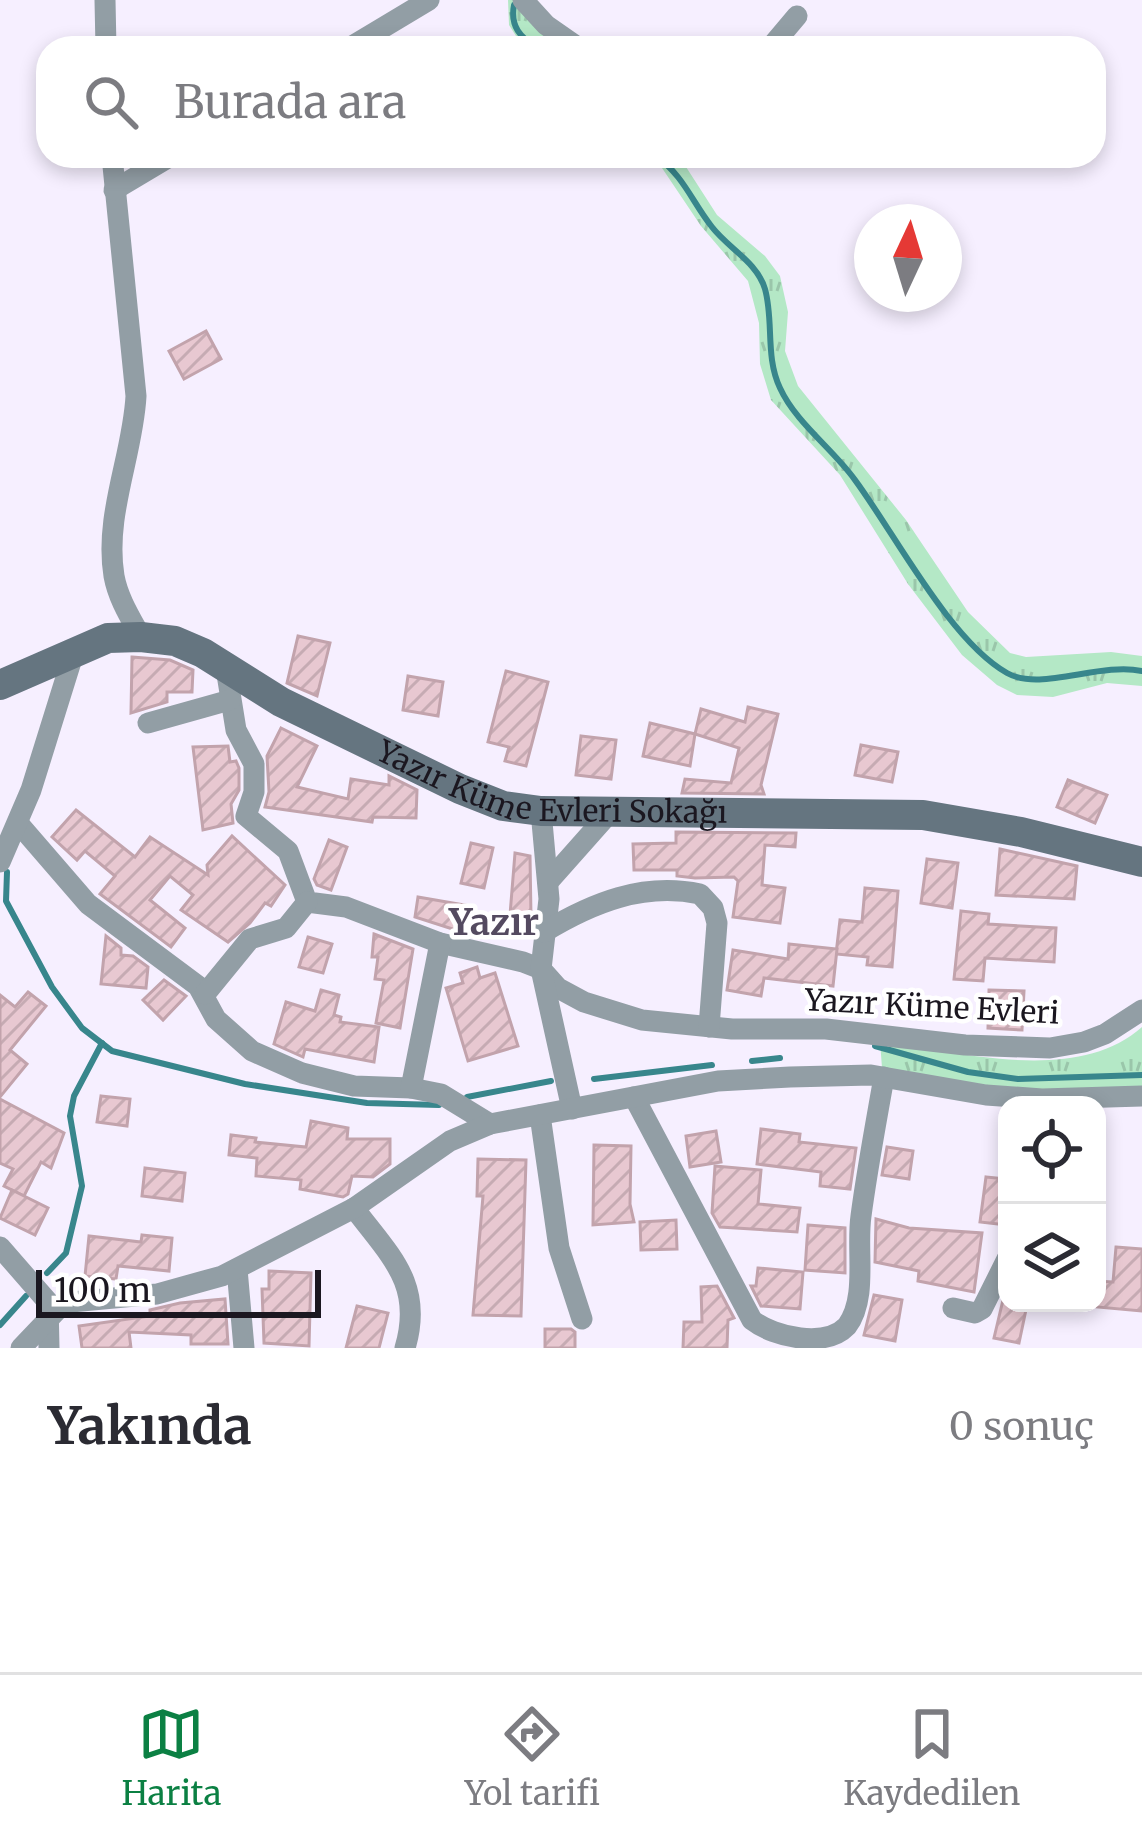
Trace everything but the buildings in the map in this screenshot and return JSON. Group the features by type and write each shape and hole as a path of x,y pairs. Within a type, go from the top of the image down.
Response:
{"street":[{"path":"105,0 106,36"},
{"path":"370,36 429,0"},
{"path":"523,0 562,36"},
{"path":"780,36 797,16"},
{"path":"113,168 136,396 134,435 113,539 114,574 121,600 141,637"},
{"path":"114,190 150,168"},
{"name":"Yazır Küme Evleri Sokağı","path":"0,685 108,638 141,637 189,645 296,710 503,806 541,811 923,815 1022,832 1142,862"},
{"path":"0,862 18,823 74,652"},
{"path":"205,994 250,939 286,928 307,902 289,851 246,816 254,792 254,764 236,730 226,668"},
{"path":"148,723 230,700"},
{"path":"541,811 548,882 541,969 572,1109"},
{"path":"548,882 610,811"},
{"path":"18,823 88,904 180,969 205,994 216,1019 266,1060 354,1086 441,1094 490,1124"},
{"path":"544,932 620,896 659,890 700,894 713,908 717,923 710,1028"},
{"name":"Yazır Küme Evleri","path":"307,902 346,907 440,943 541,969 558,988 642,1020 710,1028 826,1029 965,1045 1050,1048 1105,1034 1142,1010"},
{"path":"411,1088 440,943"},
{"path":"634,1097 752,1320 772,1332 815,1341 839,1334 855,1312 861,1214 884,1077"},
{"path":"21,1348 71,1302 158,1294 237,1269 354,1208 450,1141 490,1124 748,1079 884,1077 998,1096"},
{"path":"1106,1098 1142,1096"},
{"path":"539,1114 559,1248 582,1319"},
{"path":"354,1208 406,1280 412,1324 405,1348"},
{"path":"0,1247 44,1293 50,1318 49,1348"},
{"path":"237,1269 244,1348"},
{"path":"952,1308 982,1310 998,1277"}],"green space":[{"path":"508,0 534,0 556,36 516,36 509,25"},
{"path":"662,168 687,168 717,215 765,256 780,276 788,312 785,351 798,386 906,520 968,612 1010,653 1026,657 1111,652 1142,656 1142,686 1107,683 1053,697 1017,695 997,685 962,655 908,584 840,475 771,400 760,364 759,323 748,281 701,226"},
{"path":"1142,1027 1142,1088 1017,1090 882,1068 880,1041 979,1057 1050,1060 1115,1045"}],"waterway":[{"path":"514,5 514,19 522,36"},
{"path":"670,168 712,227 761,279 768,301 773,364 787,401 855,480 965,637 986,658 1021,678 1142,671"},
{"path":"7,872 6,901 52,987 82,1028 112,1051 245,1084 367,1103 439,1105"},
{"path":"47,1273 66,1253 82,1186 70,1116 74,1096 102,1043"},
{"path":"875,1046 968,1072 1018,1079 1142,1075"},
{"path":"752,1061 780,1058"},
{"path":"594,1079 712,1065"},
{"path":"467,1097 551,1081"},
{"path":"0,1325 26,1296"}],"district":[{"name":"Yazır","path":"494,922"}]}
